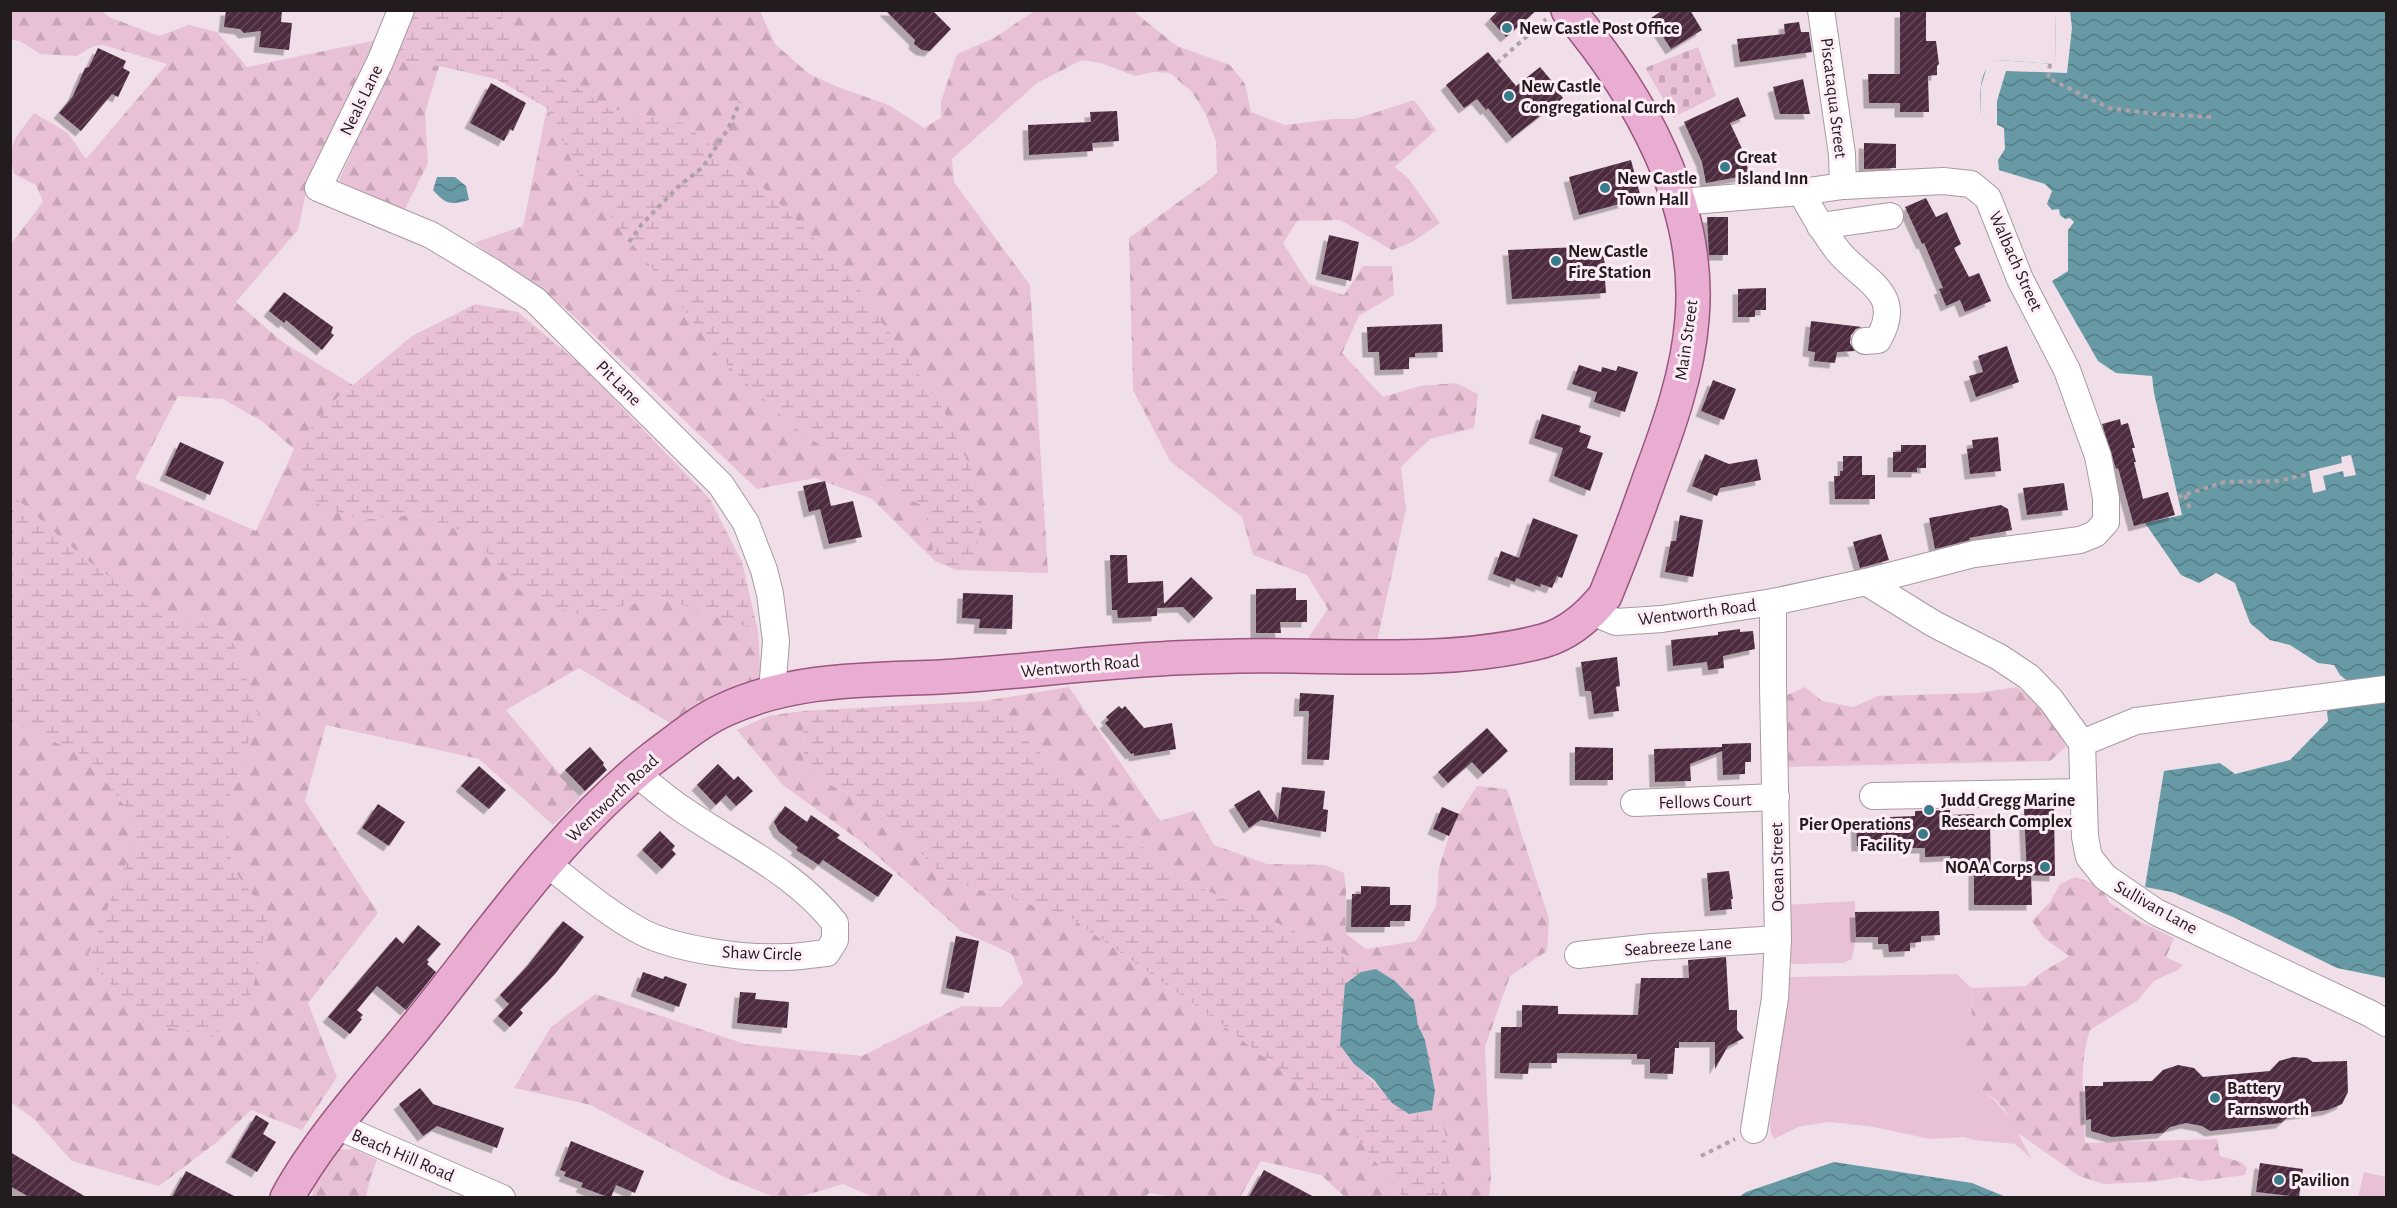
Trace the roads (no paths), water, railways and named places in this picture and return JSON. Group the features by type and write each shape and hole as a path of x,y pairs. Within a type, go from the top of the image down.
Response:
{"main road":[{"name":"Main Street","path":"1558,14 1593,42 1652,135 1664,159 1680,202 1694,298 1684,367 1665,438 1605,596 1592,612"},
{"name":"Wentworth Road","path":"287,1197 300,1175 337,1126 546,863 583,821 635,772 703,722 725,710 772,692 843,681 942,677 1159,659 1256,656 1317,658 1452,654 1500,649 1545,640 1566,631 1592,612"}],"street":[{"name":"Neals Lane","path":"318,188 380,62 400,10"},
{"name":"Piscataqua Street","path":"1821,10 1840,132 1843,186"},
{"name":"Walbach Street","path":"1680,202 1801,192 1843,186 1943,181 1971,184 1988,198 2020,279 2067,370 2098,456 2106,498 2106,522 2095,534 2080,540"},
{"name":"Pit Lane","path":"318,188 438,239 535,300 721,485 746,523 768,586 776,641 772,692"},
{"path":"1801,192 1820,226 1840,253 1862,271 1884,297 1885,328 1878,340 1865,341"},
{"path":"1820,226 1890,216"},
{"name":"Wentworth Road","path":"1592,612 1616,622 1662,619 1773,602 1866,582 1974,554 2080,540"},
{"path":"1866,582 1935,624 1999,657 2029,677 2052,700 2082,743 2136,721 2386,689"},
{"name":"Ocean Street","path":"1754,1130 1775,998 1778,939 1773,602"},
{"name":"Sullivan Lane","path":"2082,743 2082,792 2089,857 2105,877 2156,912 2386,1023"},
{"name":"Shaw Circle","path":"546,863 622,921 666,942 742,955 785,957 827,952 835,940 835,923 804,889 786,875 678,807 635,772"},
{"path":"1873,796 2082,792"},
{"name":"Fellows Court","path":"1635,803 1776,798"},
{"name":"Seabreeze Lane","path":"1578,955 1652,947 1778,939"},
{"name":"Beach Hill Road","path":"337,1126 502,1197"}],"water":[{"path":"2056,11 2386,11 2386,978 2337,968 2233,917 2172,892 2145,887 2164,771 2220,763 2235,774 2290,760 2328,721 2327,711 2353,705 2350,683 2340,675 2334,665 2318,663 2290,645 2270,640 2250,623 2235,583 2216,573 2199,583 2181,575 2145,523 2182,515 2152,376 2116,373 2098,361 2052,281 2068,271 2068,230 2074,222 2060,215 2059,209 2052,210 2047,204 2052,191 2045,184 1999,170 1998,160 2005,149 2004,128 1981,117 1981,84 1991,64 1998,60 2055,64"},
{"path":"437,177 455,177 466,186 469,200 453,203 442,199 433,190"},
{"path":"1376,969 1395,981 1414,1000 1435,1091 1432,1110 1409,1114 1392,1103 1374,1080 1354,1064 1340,1045 1345,984 1361,972"},
{"path":"1834,1162 1972,1183 2006,1197 1739,1197 1746,1192"}],"place":[{"name":"New Castle Post Office","path":"1507,28"},
{"name":"New Castle Congregational Curch","path":"1509,96"},
{"name":"Great Island Inn","path":"1725,167"},
{"name":"New Castle Town Hall","path":"1605,188"},
{"name":"New Castle Fire Station","path":"1556,261"},
{"name":"Judd Gregg Marine Research Complex","path":"1929,810"},
{"name":"Pier Operations Facility","path":"1923,834"},
{"name":"NOAA Corps","path":"2045,867"},
{"name":"Battery Farnsworth","path":"2215,1098"},
{"name":"Pavilion","path":"2279,1180"}]}
